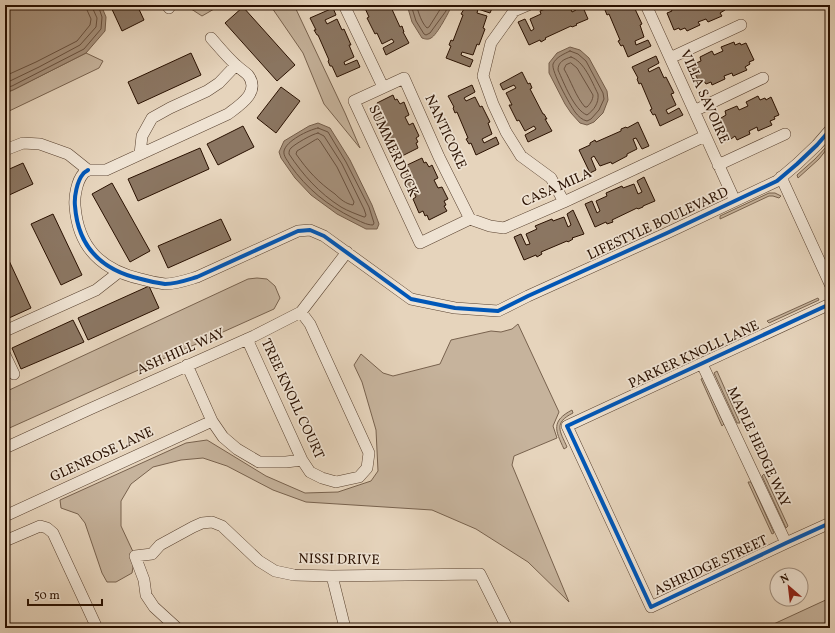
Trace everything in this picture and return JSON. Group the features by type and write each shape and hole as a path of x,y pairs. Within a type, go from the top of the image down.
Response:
{"street":[{"path":"344,5 383,87"},
{"path":"528,5 514,11 491,43 483,76 493,104 506,132 521,156 551,178 564,202"},
{"name":"VILLA SAVOIRE","path":"648,6 735,201"},
{"path":"670,58 741,25"},
{"path":"5,150 23,144 40,144 68,154 88,170 106,170 228,114 245,101 253,87 252,82 248,75 236,66 211,38"},
{"path":"140,154 142,136 152,118 207,91 219,83 236,66"},
{"name":"NANTICOKE","path":"383,87 404,78 470,219"},
{"path":"694,111 764,78"},
{"name":"SUMMERDUCK","path":"383,87 354,101 420,243 470,219"},
{"name":"LIFESTYLE BOULEVARD","path":"88,170 82,174 74,200 76,218 81,234 88,247 100,261 129,276 165,284 182,282 197,277 298,231 310,230 324,236 411,299 455,308 498,310 668,233 776,181 797,164 830,130"},
{"path":"718,165 785,134"},
{"name":"CASA MILA","path":"470,219 490,226 504,228 564,202 705,136"},
{"path":"781,177 830,284"},
{"name":"ASH HILL WAY","path":"5,448 247,339 301,312 347,252"},
{"path":"5,331 96,290 119,272"},
{"name":"PARKER KNOLL LANE","path":"567,426 830,304"},
{"name":"TREE KNOLL COURT","path":"247,339 302,460 310,472 322,478 336,482 359,477 368,468 369,453 310,324 301,312"},
{"path":"5,355 14,374"},
{"name":"MAPLE HEDGE WAY","path":"702,364 786,543"},
{"path":"187,365 212,421 223,437 237,449 259,462 286,462 302,460"},
{"name":"GLENROSE LANE","path":"5,516 212,421"},
{"name":"ASHRIDGE STREET","path":"567,426 651,607 830,523"},
{"name":"NISSI DRIVE","path":"177,628 154,607 146,595 144,580 134,556 152,554 160,545 202,523 212,522 222,526 259,561 276,571 294,575 332,576 480,574 507,628"},
{"path":"5,541 40,526 48,528 53,533 97,628"},
{"path":"332,576 345,628"}],"shaded area":[{"path":"185,5 221,5 202,16"},
{"path":"270,5 294,5 360,148 324,104 303,53"},
{"path":"86,53 103,61 99,68 5,113 5,94"},
{"path":"830,145 819,159 798,178 797,175 827,146"},
{"path":"769,193 775,193 781,196 779,198 769,196 720,219 720,216"},
{"path":"248,279 267,279 275,286 280,298 274,309 5,430 5,392"},
{"path":"818,298 819,300 769,323 767,321"},
{"path":"518,324 559,412 553,426 557,438 514,456 512,465 569,602 528,562 476,529 432,510 306,502 273,490 227,466 203,458 181,460 153,467 131,484 121,501 121,526 135,556 132,573 116,582 107,582 102,573 85,523 78,514 61,508 60,500 186,443 207,440 266,476 305,493 338,492 371,481 378,471 376,430 362,382 354,365 361,354 383,373 393,376 440,364 451,340 491,331 501,332 512,329"},
{"path":"717,371 740,423 737,423 714,373"},
{"path":"703,378 724,424 722,426 701,379"},
{"path":"572,410 573,413 560,424 561,432 567,447 564,449 558,436 557,426 561,418"},
{"path":"764,474 788,526 786,528 762,476"},
{"path":"748,482 751,482 774,533 772,534"},
{"path":"830,598 830,624 822,628 765,628"}],"water":[{"path":"13,5 101,5 106,17 105,31 86,53 13,90 5,92 5,9"},
{"path":"407,5 452,5 446,18 434,36 428,39 422,38 412,22"},
{"path":"570,47 580,50 589,58 607,91 608,100 603,113 594,122 587,125 580,123 571,113 549,73 549,63 557,53"},
{"path":"318,123 330,128 350,160 372,205 379,224 377,229 366,229 337,214 311,195 295,178 281,158 279,152 284,141 309,126"}],"building":[{"path":"110,5 137,5 144,20 122,31"},
{"path":"390,5 400,27 402,26 403,32 409,43 386,55 383,48 394,42 392,39 382,44 367,18 369,17 364,6"},
{"path":"466,5 493,6 490,13 478,9 477,13 487,16 483,28 485,29 479,45 477,44 473,55 462,52 461,55 473,60 470,67 446,58 451,46 449,45 451,40 453,41 463,15 461,14"},
{"path":"555,5 557,7 560,5 569,5 572,12 576,10 573,5 582,5 588,19 545,38 546,39 541,42 540,40 529,45 518,22 525,19 531,31 534,29 530,19 541,14 540,11"},
{"path":"604,5 630,5 632,9 635,9 642,24 640,25 644,37 635,41 636,45 648,40 651,46 628,57 623,45 621,46 618,41 620,40 609,14 607,15"},
{"path":"675,5 729,6 724,8 725,10 720,13 722,16 708,22 706,19 698,22 700,25 687,31 685,28 674,30 667,13 676,7"},
{"path":"243,7 295,65 277,81 225,23"},
{"path":"333,8 336,15 325,20 327,24 337,19 342,30 344,29 351,45 349,45 354,57 344,62 345,65 357,60 360,67 337,77 332,66 330,66 329,60 318,35 314,30 316,30 310,18"},
{"path":"734,42 735,45 746,43 754,60 749,62 750,64 745,67 747,70 733,76 732,73 724,76 725,79 712,85 711,82 706,84 704,81 700,84 692,68 697,65 696,63 701,61 700,57 712,51 714,55 723,51 721,47"},
{"path":"191,53 201,75 138,104 128,82"},
{"path":"656,56 659,63 648,69 649,72 659,67 674,93 671,94 676,105 666,110 668,114 679,108 683,115 660,126 655,114 653,115 650,110 652,109 641,83 639,84 638,78 632,67"},
{"path":"522,72 528,84 530,83 532,88 530,89 552,131 528,142 525,135 536,129 534,126 525,131 519,120 517,121 509,105 512,105 506,93 516,88 514,85 503,90 500,84"},
{"path":"472,85 475,92 464,98 466,101 475,97 480,107 482,106 490,122 488,123 492,134 482,139 484,143 496,137 499,144 476,155 471,143 469,144 466,139 468,138 457,112 455,113 454,107 448,96"},
{"path":"281,87 300,101 276,133 257,118"},
{"path":"393,95 395,100 397,99 400,104 404,102 409,115 405,117 409,125 413,123 419,136 416,138 418,148 400,157 394,148 390,150 384,136 388,134 384,126 381,128 375,115 379,113 377,103"},
{"path":"758,96 760,100 765,98 766,100 771,97 779,115 770,121 772,125 758,131 757,127 749,131 750,134 737,140 735,136 731,139 729,136 725,139 717,122 722,120 721,118 726,115 725,111 737,106 739,110 748,106 746,102"},
{"path":"638,122 649,146 642,149 636,138 633,139 637,149 612,164 611,162 600,166 594,156 591,158 596,170 590,173 579,150 590,145 590,143 595,140 596,142"},
{"path":"243,126 254,147 218,165 207,144"},
{"path":"200,148 209,169 138,201 128,179"},
{"path":"422,158 424,163 426,162 429,167 432,165 438,178 434,180 438,188 442,187 448,199 444,201 446,205 444,206 447,211 429,220 423,211 419,213 413,199 416,197 413,190 410,191 404,178 408,176 405,172 408,171 405,166"},
{"path":"23,163 33,184 5,197 5,171"},
{"path":"644,177 655,201 612,220 613,222 607,224 606,222 595,227 585,204 592,201 597,213 600,211 596,201 607,196 606,193 622,186 623,188 634,184 638,194 642,192 637,181"},
{"path":"112,183 150,251 130,262 92,194"},
{"path":"573,210 584,234 572,238 573,239 568,242 567,241 541,252 542,254 537,257 536,255 524,260 514,237 521,234 526,245 530,244 526,234 537,229 535,226 552,219 553,221 564,217 568,227 571,225 567,214"},
{"path":"53,214 82,275 61,285 31,224"},
{"path":"221,219 231,240 168,268 158,246"},
{"path":"5,252 31,308 9,318 5,309"},
{"path":"149,286 159,308 88,340 78,318"},
{"path":"73,320 84,342 21,369 12,348"}],"cycle path":[{"path":"88,170 83,173 76,189 75,206 77,221 81,233 87,245 103,263 114,270 127,275 165,284 181,282 197,277 298,231 310,230 324,236 411,299 455,308 498,311 777,181 817,145 830,130"},
{"path":"830,304 567,426 651,607 830,523"}]}
